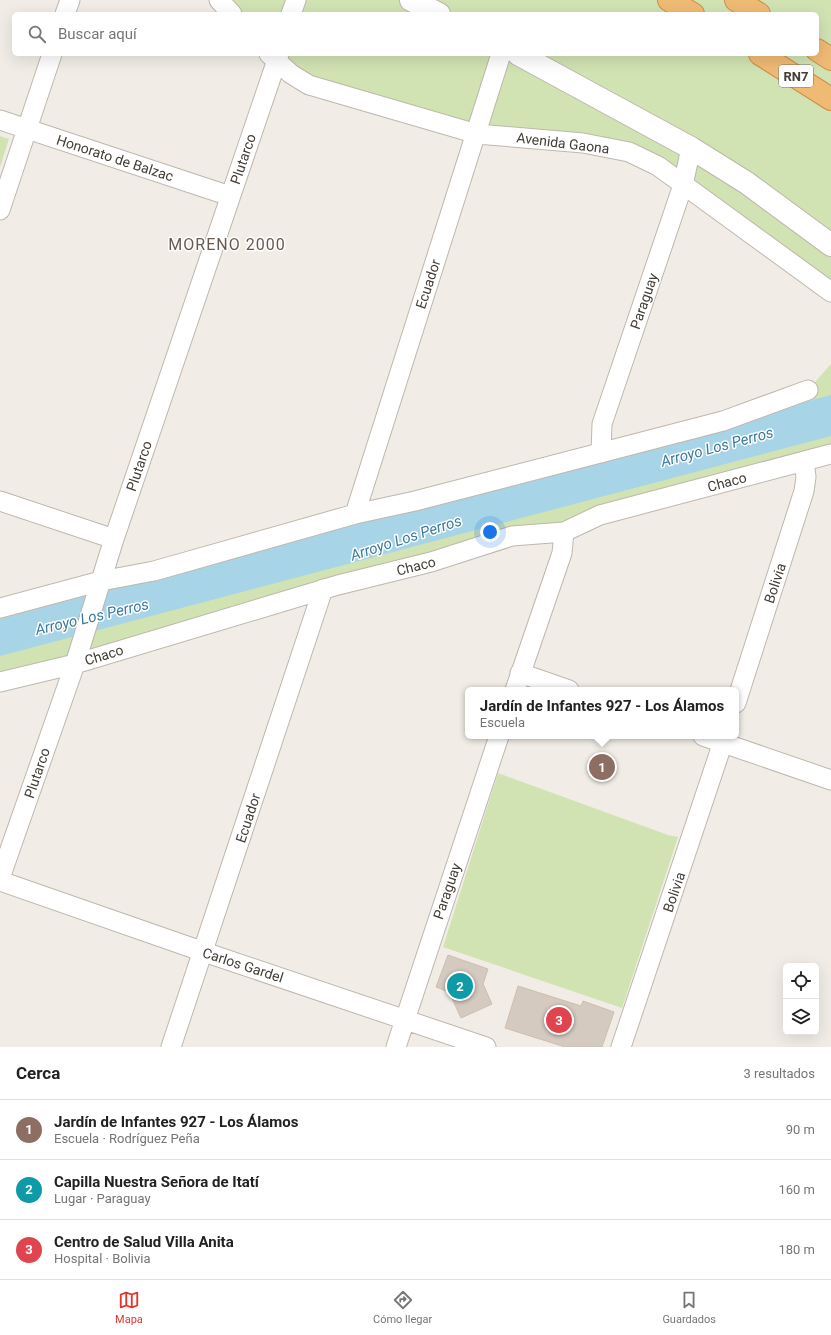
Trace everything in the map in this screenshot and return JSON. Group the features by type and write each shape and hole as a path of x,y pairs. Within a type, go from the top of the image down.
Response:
{"highway":[{"path":"669,0 690,12"},
{"path":"736,0 756,12"},
{"name":"RN7","path":"819,51 831,58"},
{"name":"RN7","path":"763,56 831,99"}],"street":[{"path":"66,12 70,0"},
{"path":"219,0 230,12"},
{"path":"292,12 296,0"},
{"path":"411,0 435,12"},
{"path":"0,210 28,130 51,56"},
{"name":"Ecuador","path":"355,514 500,56"},
{"path":"522,56 691,148 747,183 831,245"},
{"name":"Avenida Gaona","path":"275,57 290,74 309,85 476,134 583,142 629,152 658,166 831,292"},
{"name":"Plutarco","path":"0,880 75,664 114,539 230,196 275,57"},
{"name":"Honorato de Balzac","path":"0,120 230,196"},
{"name":"Paraguay","path":"601,453 602,424 683,185 691,148"},
{"path":"0,608 99,588 355,514 415,501 491,480 723,421 808,390"},
{"name":"Chaco","path":"0,682 75,664 323,589 431,562 512,536 564,532 600,515 831,454"},
{"name":"Bolivia","path":"739,694 804,491 806,477 804,461"},
{"path":"0,501 114,539"},
{"path":"550,687 517,682 562,552 564,532"},
{"name":"Ecuador","path":"171,1047 204,952 323,589"},
{"name":"Paraguay","path":"396,1047 498,739"},
{"path":"724,740 831,780"},
{"name":"Bolivia","path":"621,1047 724,740"},
{"name":"Carlos Gardel","path":"0,880 204,952 486,1047"}],"green space":[{"path":"219,0 831,0 831,292 629,152 477,134 336,94 272,56 819,56 819,12 230,12"},
{"path":"0,136 9,139 0,167"},
{"path":"831,364 831,454 0,682 0,608 808,390"},
{"path":"498,773 668,835 678,837 622,1008 443,947"}],"water":[{"name":"Arroyo Los Perros","path":"831,395 831,436 0,656 0,619"}],"building":[{"path":"448,955 488,969 483,984 492,1004 461,1018 449,992 436,987"},
{"path":"518,986 581,1006 583,1001 614,1012 602,1047 565,1047 505,1028"}],"place":[{"name":"Jardín de Infantes 927 - Los Álamos","path":"602,767"},
{"name":"Capilla Nuestra Señora de Itatí","path":"460,986"},
{"name":"Centro de Salud Villa Anita","path":"559,1020"}],"district":[{"name":"MORENO 2000","path":"227,244"}]}
